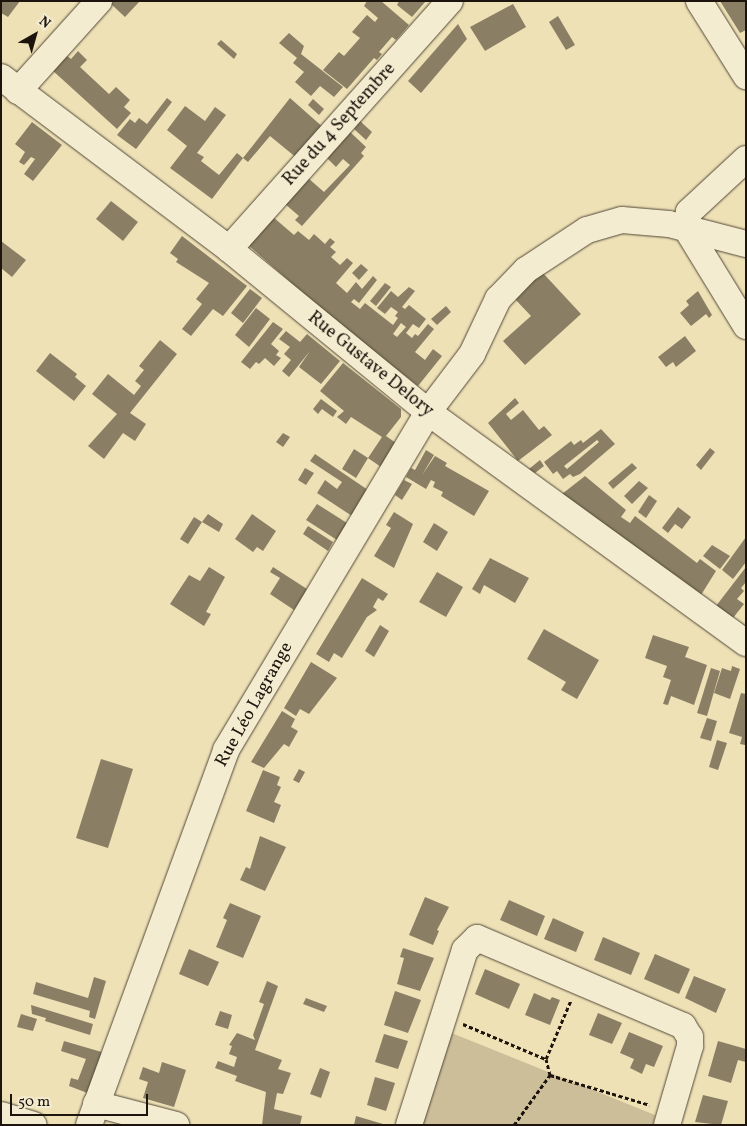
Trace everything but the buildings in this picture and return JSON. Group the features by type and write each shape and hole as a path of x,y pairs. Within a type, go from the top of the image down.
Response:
{"street":[{"path":"10,84 100,1"},
{"name":"Rue du 4 Septembre","path":"228,249 450,1"},
{"path":"699,1 746,76"},
{"name":"Rue Gustave Delory","path":"10,84 228,249 428,412 746,643"},
{"path":"745,322 686,228 689,212 746,159"},
{"name":"Rue Léo Lagrange","path":"176,1125 92,1115 226,750 428,412 472,354 498,299 526,270 587,230 622,220 649,220 746,244"},
{"path":"409,1125 465,950 477,938 675,1020 686,1030 690,1046 669,1118"},
{"path":"1,1115 34,1125"}],"path":[{"path":"514,1125 550,1075 546,1059 580,980"},
{"path":"444,1016 546,1059"},
{"path":"550,1075 669,1118"}],"shaded area":[{"path":"449,1032 655,1115 653,1125 420,1125"}]}
